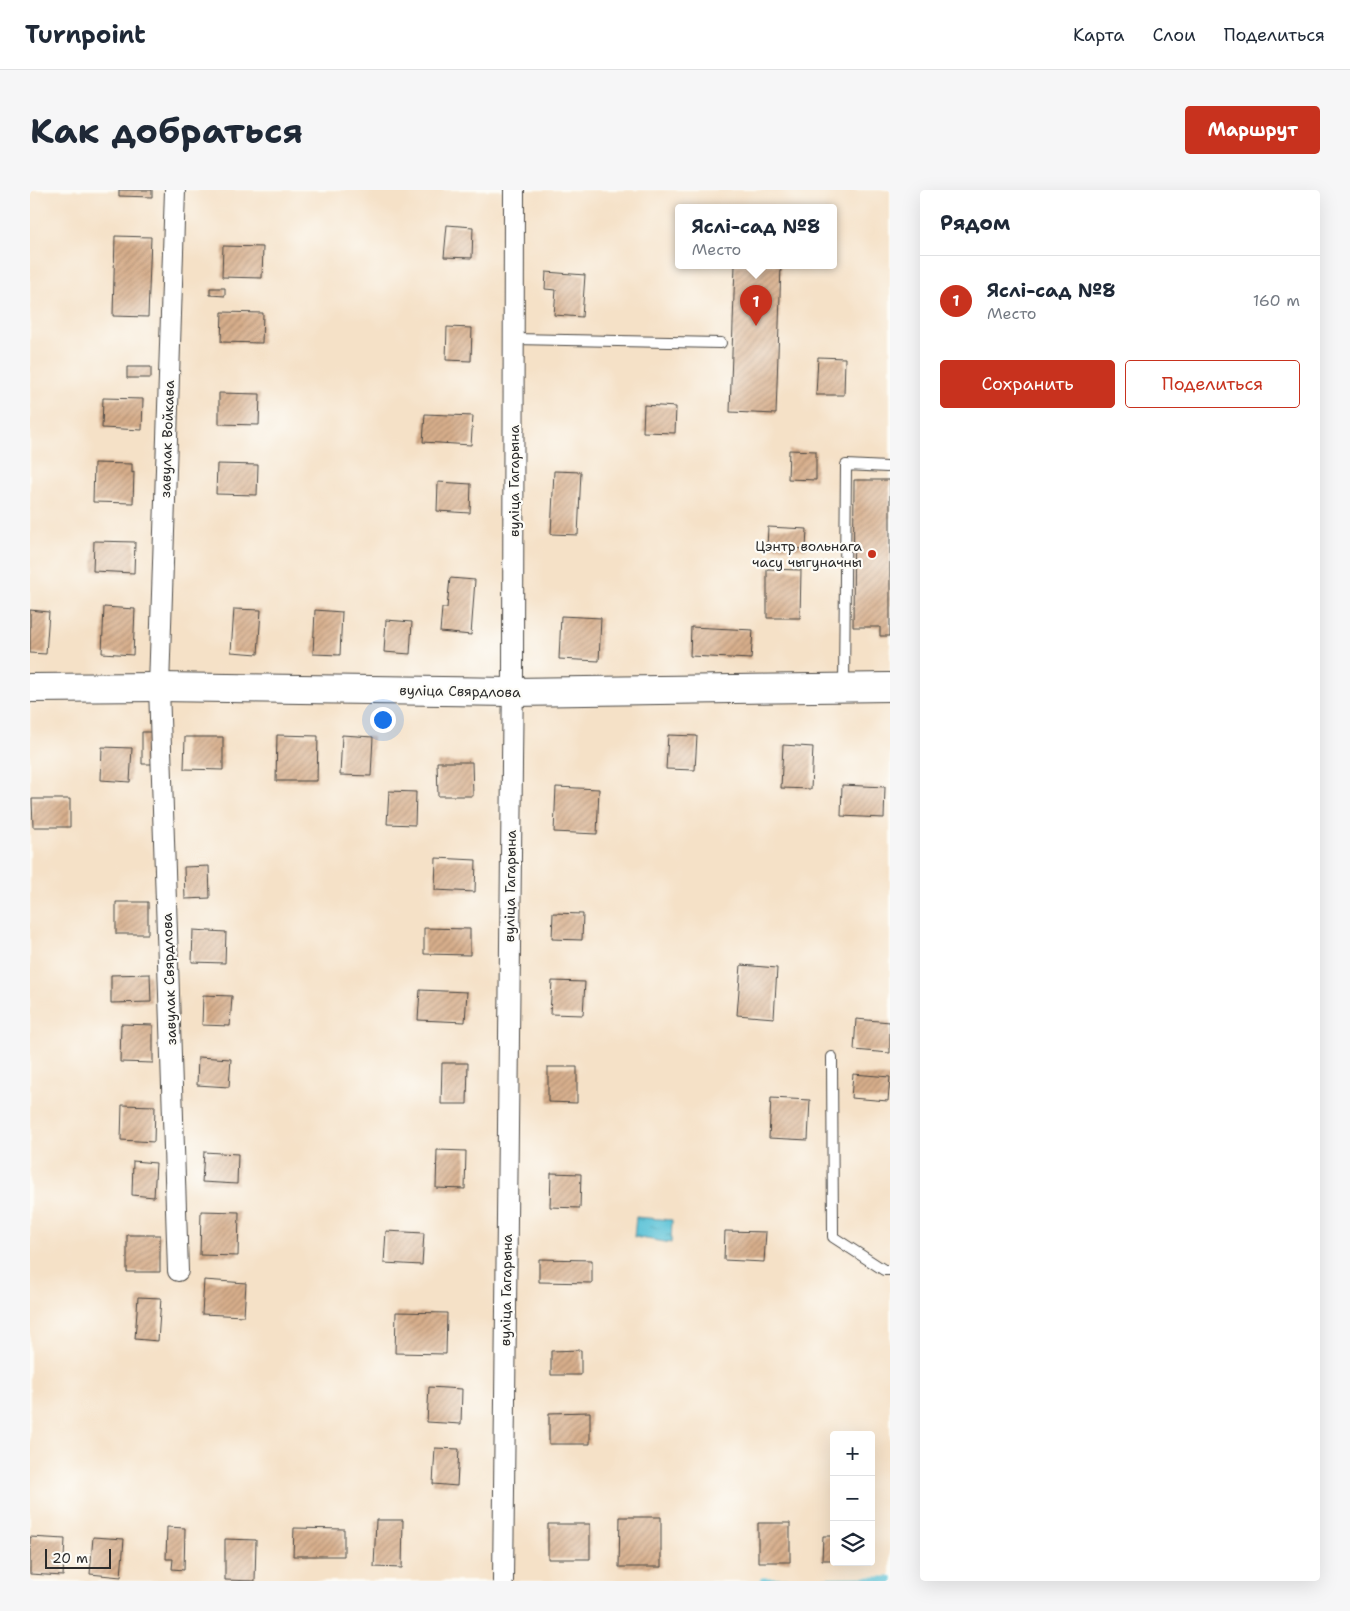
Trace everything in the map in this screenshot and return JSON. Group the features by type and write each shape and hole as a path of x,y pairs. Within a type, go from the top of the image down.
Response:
{"main road":[{"name":"вуліца Свярдлова","path":"30,688 512,692 890,687"}],"street":[{"name":"завулак Войкава","path":"159,688 175,190"},
{"name":"вуліца Гагарына","path":"504,1581 512,692 514,190"},
{"name":"завулак Свярдлова","path":"159,688 178,1271"}],"lane":[{"path":"514,339 721,343"},
{"path":"844,687 846,465 887,467"},
{"path":"832,1057 833,1237 884,1270 890,1270"}],"water":[{"path":"636,1217 672,1220 671,1243 634,1237"}],"building":[{"path":"119,190 152,190 152,197 119,196"},
{"path":"447,225 473,227 472,258 444,257"},
{"path":"115,236 151,237 148,317 113,316"},
{"path":"223,246 263,247 262,278 222,277"},
{"path":"735,269 781,269 776,414 730,412"},
{"path":"546,272 585,275 582,317 554,315 556,290 545,289"},
{"path":"210,288 225,288 225,296 210,295"},
{"path":"222,312 263,313 262,343 221,342"},
{"path":"447,327 472,328 471,361 446,360"},
{"path":"818,357 845,358 844,395 816,395"},
{"path":"127,367 151,367 151,378 127,378"},
{"path":"219,393 260,394 259,425 219,424"},
{"path":"103,398 143,399 142,430 102,428"},
{"path":"644,405 676,407 675,433 643,432"},
{"path":"425,414 473,416 471,445 423,442"},
{"path":"789,450 816,451 816,480 788,479"},
{"path":"94,463 132,464 132,473 134,472 133,503 93,502"},
{"path":"217,464 258,465 257,495 216,494"},
{"path":"554,471 581,472 578,535 551,534"},
{"name":"Цэнтр вольнага часу чыгуначны","path":"854,480 890,480 890,636 880,636 880,627 853,627"},
{"path":"438,482 471,484 470,513 437,511"},
{"path":"768,527 807,529 806,549 767,547"},
{"path":"94,541 135,542 134,573 93,571"},
{"path":"767,569 801,570 800,618 767,618"},
{"path":"450,578 475,580 471,635 440,632 442,608 447,608"},
{"path":"104,607 135,609 133,655 102,653"},
{"path":"234,609 261,610 258,654 231,652"},
{"path":"30,610 49,612 46,654 30,653"},
{"path":"315,610 342,612 340,655 313,654"},
{"path":"561,616 601,618 599,661 559,659"},
{"path":"386,620 412,622 410,654 384,652"},
{"path":"691,627 753,630 751,659 690,656"},
{"path":"142,732 157,732 157,764 142,764"},
{"path":"277,735 318,736 317,781 276,781"},
{"path":"342,735 373,737 371,776 340,775"},
{"path":"668,735 697,736 695,770 666,769"},
{"path":"185,737 223,737 223,770 184,769"},
{"path":"783,745 813,747 811,789 781,788"},
{"path":"102,747 132,748 130,782 101,780"},
{"path":"437,762 472,762 473,796 438,796"},
{"path":"842,785 885,787 884,818 841,816"},
{"path":"556,787 599,789 597,834 554,832"},
{"path":"389,791 416,792 415,825 387,824"},
{"path":"32,799 70,799 70,827 33,827"},
{"path":"436,858 476,860 475,892 435,890"},
{"path":"209,866 210,898 185,899 184,867"},
{"path":"116,902 148,902 148,934 116,934"},
{"path":"553,913 583,914 582,940 552,939"},
{"path":"424,928 470,929 470,955 424,954"},
{"path":"193,930 226,932 225,963 192,962"},
{"path":"741,965 777,968 774,1018 737,1015"},
{"path":"150,974 151,1002 111,1003 111,975"},
{"path":"552,981 585,982 583,1015 550,1014"},
{"path":"420,990 467,992 465,1022 418,1020"},
{"path":"203,995 232,996 230,1026 202,1025"},
{"path":"856,1019 890,1022 890,1053 854,1050"},
{"path":"121,1024 153,1025 153,1063 120,1062"},
{"path":"198,1057 231,1059 229,1087 197,1085"},
{"path":"442,1063 468,1063 467,1104 441,1104"},
{"path":"548,1067 577,1067 577,1103 548,1102"},
{"path":"853,1074 890,1077 888,1101 851,1098"},
{"path":"771,1098 810,1100 808,1140 769,1138"},
{"path":"122,1105 155,1106 154,1142 121,1140"},
{"path":"437,1150 466,1151 465,1189 436,1188"},
{"path":"204,1152 238,1154 237,1184 202,1182"},
{"path":"133,1161 156,1163 154,1197 132,1195"},
{"path":"551,1173 581,1174 580,1208 550,1207"},
{"path":"201,1211 239,1212 238,1256 200,1255"},
{"path":"386,1231 424,1233 422,1265 384,1263"},
{"path":"725,1231 766,1232 764,1262 724,1260"},
{"path":"127,1235 160,1235 160,1272 127,1272"},
{"path":"539,1259 592,1260 592,1283 539,1282"},
{"path":"204,1280 246,1283 244,1316 202,1314"},
{"path":"138,1297 161,1298 158,1341 135,1339"},
{"path":"396,1312 447,1313 446,1354 395,1353"},
{"path":"581,1350 581,1375 551,1375 551,1351"},
{"path":"429,1387 462,1389 461,1424 427,1422"},
{"path":"590,1412 590,1444 549,1444 549,1413"},
{"path":"435,1448 459,1449 457,1486 433,1484"},
{"path":"620,1517 661,1517 661,1567 619,1567"},
{"path":"376,1520 403,1520 402,1568 374,1567"},
{"path":"758,1523 790,1523 790,1562 758,1562"},
{"path":"548,1524 590,1524 590,1559 548,1559"},
{"path":"167,1527 185,1528 184,1570 172,1569 173,1559 166,1559"},
{"path":"294,1528 344,1529 344,1556 293,1556"},
{"path":"823,1536 830,1536 830,1560 822,1560"},
{"path":"30,1537 65,1539 63,1576 30,1574"},
{"path":"93,1537 124,1539 121,1577 90,1574"},
{"path":"225,1539 256,1540 255,1581 225,1580"}],"waterway":[{"path":"763,1581 890,1580"}],"place":[{"name":"Яслі-сад №8","path":"756,326"},
{"name":"Цэнтр вольнага часу чыгуначны","path":"872,554"}]}
